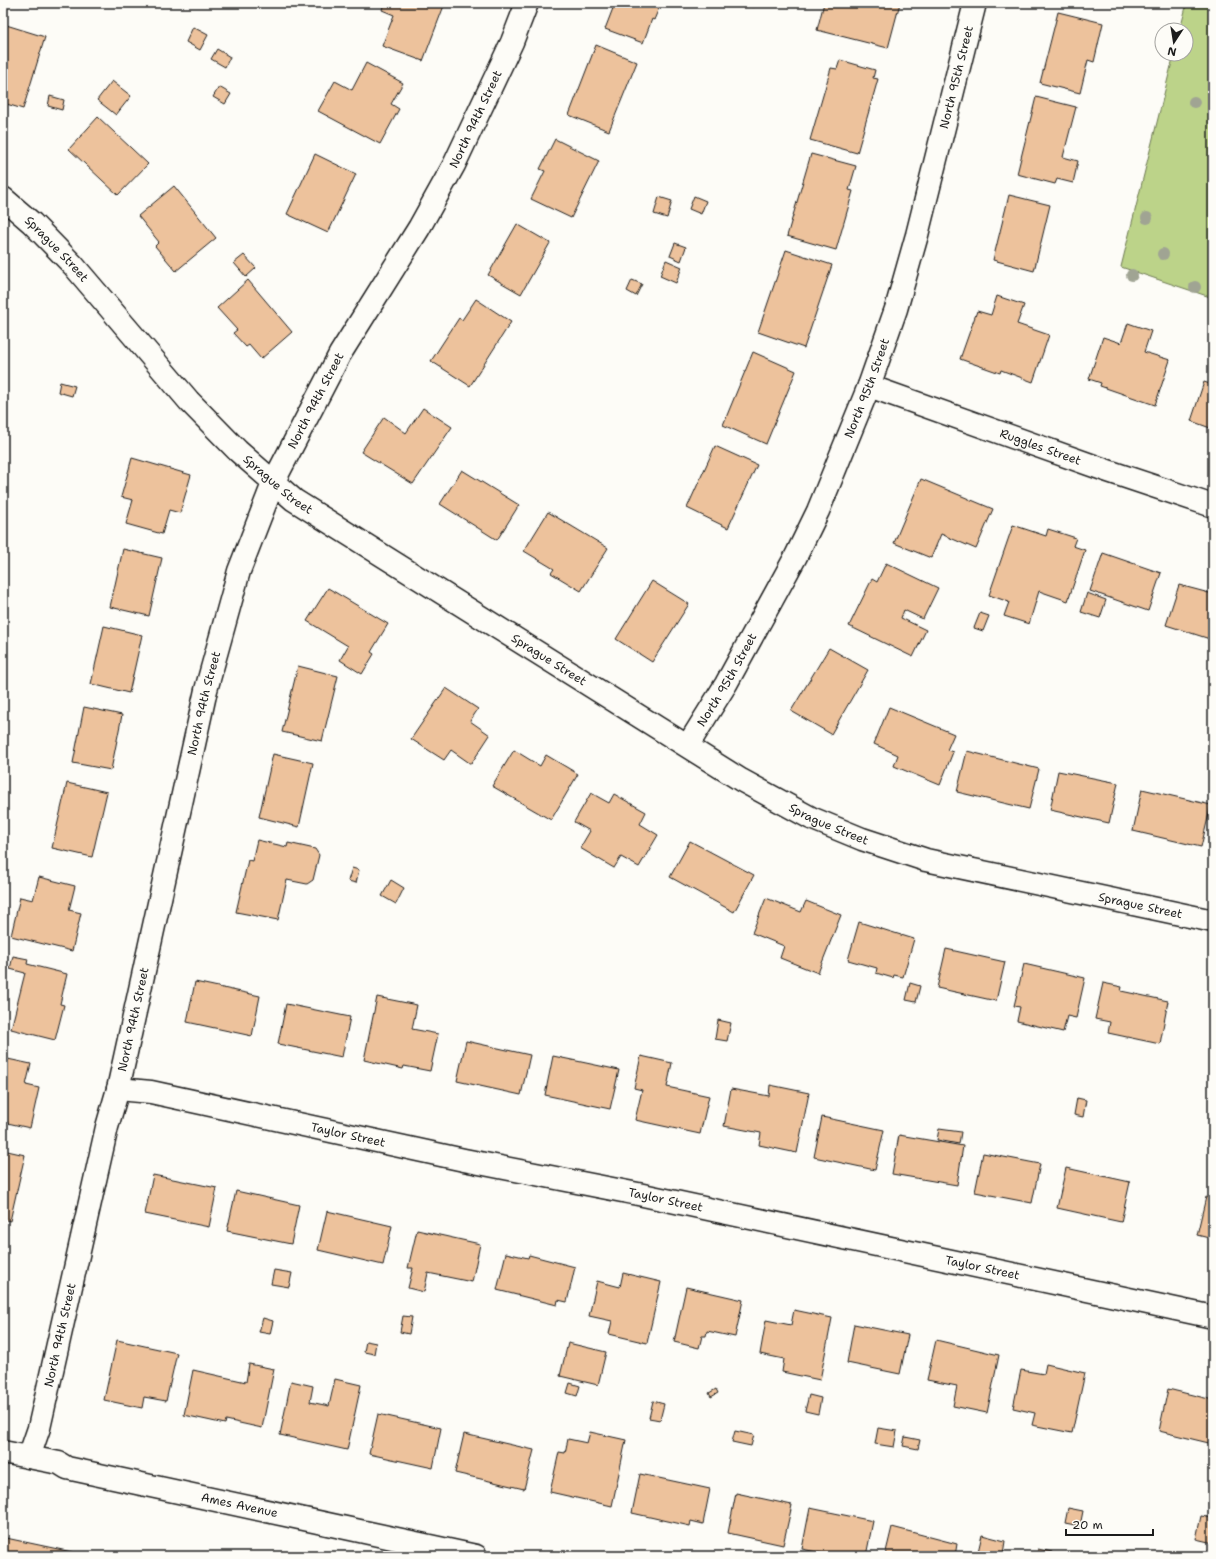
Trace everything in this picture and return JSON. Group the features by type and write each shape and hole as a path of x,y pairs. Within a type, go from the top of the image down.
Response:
{"street":[{"name":"North 94th Street","path":"29,1457 39,1428 107,1127 118,1089 206,690 240,571 274,481 340,354 419,228 454,165 512,42 527,3"},
{"name":"North 95th Street","path":"688,745 726,684 796,556 818,511 869,386 896,309 917,235 975,3"},
{"name":"Sprague Street","path":"3,198 32,223 74,265 189,401 238,451 294,500 755,788 811,818 862,839 926,860 1213,922"},
{"name":"Ruggles Street","path":"869,386 1108,471 1213,506"},
{"name":"Taylor Street","path":"118,1089 150,1092 464,1160 643,1195 1213,1318"},
{"name":"Ames Avenue","path":"3,1452 59,1463 67,1468 476,1556"}],"green space":[{"path":"1187,3 1213,3 1213,298 1121,267 1172,62 1194,62 1194,22 1182,22"}],"building":[{"path":"384,3 445,3 423,61 382,46 394,15 382,10"},
{"path":"615,3 661,3 654,20 652,19 643,43 605,29"},
{"path":"742,3 754,3 753,7"},
{"path":"824,3 900,3 888,48 817,30"},
{"path":"1058,12 1103,23 1094,62 1088,60 1080,93 1040,83"},
{"path":"3,24 45,37 23,109 3,103"},
{"path":"193,27 208,35 200,50 186,42"},
{"path":"596,45 637,62 609,131 569,115"},
{"path":"217,49 230,57 225,67 211,59"},
{"path":"840,60 875,70 873,78 878,79 857,153 810,140 831,68 837,69"},
{"path":"366,63 403,83 391,104 399,109 380,144 318,111 335,81 352,90"},
{"path":"112,81 131,96 116,115 97,100"},
{"path":"219,87 231,94 225,104 213,97"},
{"path":"50,96 64,100 62,110 48,106"},
{"path":"1036,97 1076,107 1063,157 1078,161 1073,183 1057,179 1055,184 1017,174"},
{"path":"98,117 148,164 118,195 69,149"},
{"path":"555,139 599,161 571,218 531,199 545,171 540,169"},
{"path":"315,154 356,174 328,233 287,214"},
{"path":"811,154 856,166 849,190 853,191 836,250 787,236"},
{"path":"174,186 216,238 176,271 155,246 159,242 138,216"},
{"path":"1009,195 1050,205 1034,271 993,260"},
{"path":"694,196 706,201 701,214 689,209"},
{"path":"659,197 672,201 667,218 654,214"},
{"path":"517,224 550,243 521,294 488,275"},
{"path":"675,243 686,247 681,261 670,256"},
{"path":"786,250 832,265 804,348 758,332"},
{"path":"244,255 256,268 246,277 234,263"},
{"path":"666,260 682,267 676,283 660,276"},
{"path":"248,280 292,332 261,359 249,345 246,347 233,333 237,330 217,308"},
{"path":"632,280 642,284 636,296 627,291"},
{"path":"997,296 1024,305 1017,324 1049,335 1033,382 1001,370 1000,373 960,359 977,311 991,315"},
{"path":"476,299 511,322 470,386 431,361 459,318 462,320"},
{"path":"1128,323 1151,331 1144,352 1170,360 1155,405 1100,386 1101,383 1089,379 1103,337 1121,343"},
{"path":"753,352 796,371 766,444 723,425"},
{"path":"60,382 75,386 72,396 58,392"},
{"path":"1204,382 1213,385 1213,429 1191,421"},
{"path":"423,408 452,427 413,484 361,452 384,417 406,433"},
{"path":"715,446 757,465 728,528 687,508"},
{"path":"132,458 191,475 180,513 169,510 162,534 126,524 133,500 121,497"},
{"path":"462,470 519,505 497,540 440,504"},
{"path":"921,479 993,509 976,549 941,534 931,558 894,543"},
{"path":"548,512 608,548 581,591 551,573 554,569 524,551"},
{"path":"1013,525 1046,536 1048,529 1076,538 1073,546 1085,550 1068,601 1039,591 1029,624 1004,616 1009,602 989,595"},
{"path":"123,549 162,558 149,616 110,607"},
{"path":"1103,553 1161,573 1148,611 1090,591"},
{"path":"886,563 938,588 923,619 904,610 901,618 926,630 913,657 849,626 872,579 877,582"},
{"path":"652,581 689,604 652,662 616,639"},
{"path":"1179,585 1213,594 1213,640 1166,625"},
{"path":"328,588 388,624 371,652 374,654 362,674 340,660 348,646 307,621"},
{"path":"1087,593 1106,600 1100,618 1081,612"},
{"path":"980,613 989,616 983,631 974,628"},
{"path":"104,626 142,635 129,693 91,684"},
{"path":"829,648 868,670 831,734 791,711"},
{"path":"298,666 338,676 322,741 282,732"},
{"path":"446,688 478,709 470,721 490,735 471,764 451,750 444,760 411,739"},
{"path":"84,707 122,715 111,770 73,763"},
{"path":"889,707 954,734 947,750 953,752 940,785 894,766 898,755 874,744"},
{"path":"514,750 540,766 546,755 578,774 551,820 492,786"},
{"path":"967,751 1039,769 1029,809 957,792"},
{"path":"273,754 313,763 299,827 259,817"},
{"path":"1058,771 1118,783 1109,823 1050,810"},
{"path":"67,783 107,792 92,857 52,848"},
{"path":"1142,789 1211,805 1201,847 1133,831"},
{"path":"591,793 609,803 614,794 646,812 640,824 658,835 639,867 621,857 614,868 580,848 590,831 574,822"},
{"path":"257,840 287,847 288,843 315,849 319,855 313,880 307,884 287,880 278,920 236,912 248,860 252,861"},
{"path":"690,841 754,875 734,912 670,877"},
{"path":"352,868 359,870 356,883 348,881"},
{"path":"39,877 75,886 69,910 81,913 72,951 11,936 20,897 33,900"},
{"path":"391,880 404,888 396,904 382,896"},
{"path":"766,898 801,912 806,901 841,915 818,973 780,958 784,946 752,933"},
{"path":"859,922 914,939 903,977 894,975 893,978 876,973 877,968 848,960"},
{"path":"946,949 1005,962 996,1001 937,988"},
{"path":"13,956 28,959 27,964 67,974 60,1004 64,1005 55,1040 11,1029 25,973 10,969"},
{"path":"1024,964 1085,978 1076,1018 1067,1016 1063,1032 1017,1021 1020,1007 1014,1006"},
{"path":"195,982 260,996 252,1036 187,1022"},
{"path":"910,983 920,986 916,1002 906,1000"},
{"path":"1103,983 1122,987 1121,991 1168,1001 1160,1044 1108,1033 1110,1022 1095,1019"},
{"path":"377,997 417,1005 412,1029 438,1034 430,1071 404,1066 403,1069 364,1060"},
{"path":"286,1004 350,1017 342,1057 278,1044"},
{"path":"718,1020 731,1023 727,1041 715,1039"},
{"path":"466,1041 530,1055 521,1095 457,1081"},
{"path":"553,1056 619,1070 610,1109 545,1095"},
{"path":"641,1056 672,1063 667,1087 709,1096 700,1134 635,1120 642,1090 634,1088"},
{"path":"3,1058 31,1064 26,1085 39,1088 30,1128 3,1122"},
{"path":"770,1085 809,1093 797,1153 759,1145 761,1133 724,1126 731,1089 769,1096"},
{"path":"1077,1098 1086,1100 1083,1117 1074,1115"},
{"path":"822,1117 884,1130 875,1170 814,1157"},
{"path":"939,1129 961,1132 959,1144 937,1140"},
{"path":"899,1135 963,1146 957,1185 892,1174"},
{"path":"3,1150 25,1155 10,1221 3,1219"},
{"path":"983,1153 1040,1164 1032,1203 975,1192"},
{"path":"1066,1168 1130,1182 1121,1222 1057,1208"},
{"path":"153,1175 217,1188 209,1227 145,1214"},
{"path":"236,1191 299,1205 291,1244 227,1231"},
{"path":"1206,1197 1213,1199 1213,1239 1197,1235"},
{"path":"327,1211 392,1226 383,1265 318,1250"},
{"path":"417,1230 480,1244 472,1282 428,1273 424,1292 408,1288 413,1268 408,1268"},
{"path":"506,1253 528,1258 529,1255 575,1267 567,1302 558,1300 557,1305 497,1290"},
{"path":"274,1270 292,1273 289,1287 271,1284"},
{"path":"623,1273 661,1282 647,1343 609,1334 612,1321 589,1316 597,1281 620,1287"},
{"path":"686,1287 743,1300 735,1337 707,1331 706,1336 702,1336 699,1348 674,1342"},
{"path":"794,1310 832,1318 820,1380 782,1372 784,1359 760,1354 766,1320 791,1325"},
{"path":"403,1316 412,1317 409,1334 400,1332"},
{"path":"263,1318 273,1321 270,1334 259,1332"},
{"path":"854,1324 908,1335 900,1374 847,1363"},
{"path":"117,1340 177,1353 166,1401 144,1397 142,1408 104,1400"},
{"path":"936,1340 999,1355 987,1413 953,1406 957,1386 927,1380"},
{"path":"366,1341 376,1343 374,1354 364,1352"},
{"path":"568,1343 606,1352 598,1385 560,1376"},
{"path":"249,1364 274,1369 262,1428 226,1420 225,1424 184,1415 193,1370 246,1382"},
{"path":"1046,1364 1085,1373 1072,1433 1032,1425 1035,1413 1013,1408 1021,1370 1044,1374"},
{"path":"335,1379 361,1385 347,1450 280,1435 291,1381 313,1386 310,1402 329,1406"},
{"path":"570,1383 580,1386 577,1396 567,1393"},
{"path":"716,1389 718,1393 711,1397 709,1393"},
{"path":"1168,1389 1213,1400 1213,1444 1159,1431"},
{"path":"809,1395 821,1398 818,1414 805,1411"},
{"path":"653,1401 664,1404 660,1420 649,1418"},
{"path":"378,1414 441,1428 433,1468 369,1454"},
{"path":"878,1428 897,1431 894,1447 875,1444"},
{"path":"735,1431 754,1435 751,1446 732,1442"},
{"path":"590,1432 626,1440 612,1506 550,1492 559,1452 565,1453 568,1439 587,1443"},
{"path":"464,1434 534,1450 524,1489 455,1473"},
{"path":"905,1437 920,1440 918,1449 903,1446"},
{"path":"640,1474 710,1489 703,1524 691,1521 690,1526 632,1513"},
{"path":"736,1493 792,1505 783,1545 728,1533"},
{"path":"810,1508 873,1521 866,1556 836,1556 802,1549"},
{"path":"1068,1508 1083,1511 1080,1526 1065,1523"},
{"path":"1201,1516 1213,1518 1213,1543 1196,1539"},
{"path":"892,1527 957,1544 955,1556 885,1556"},
{"path":"982,1535 1005,1541 1003,1554 1010,1556 977,1556"},
{"path":"6,1538 72,1552 71,1556 3,1556"},
{"path":"1038,1549 1052,1552 1052,1556 1037,1556"}]}
